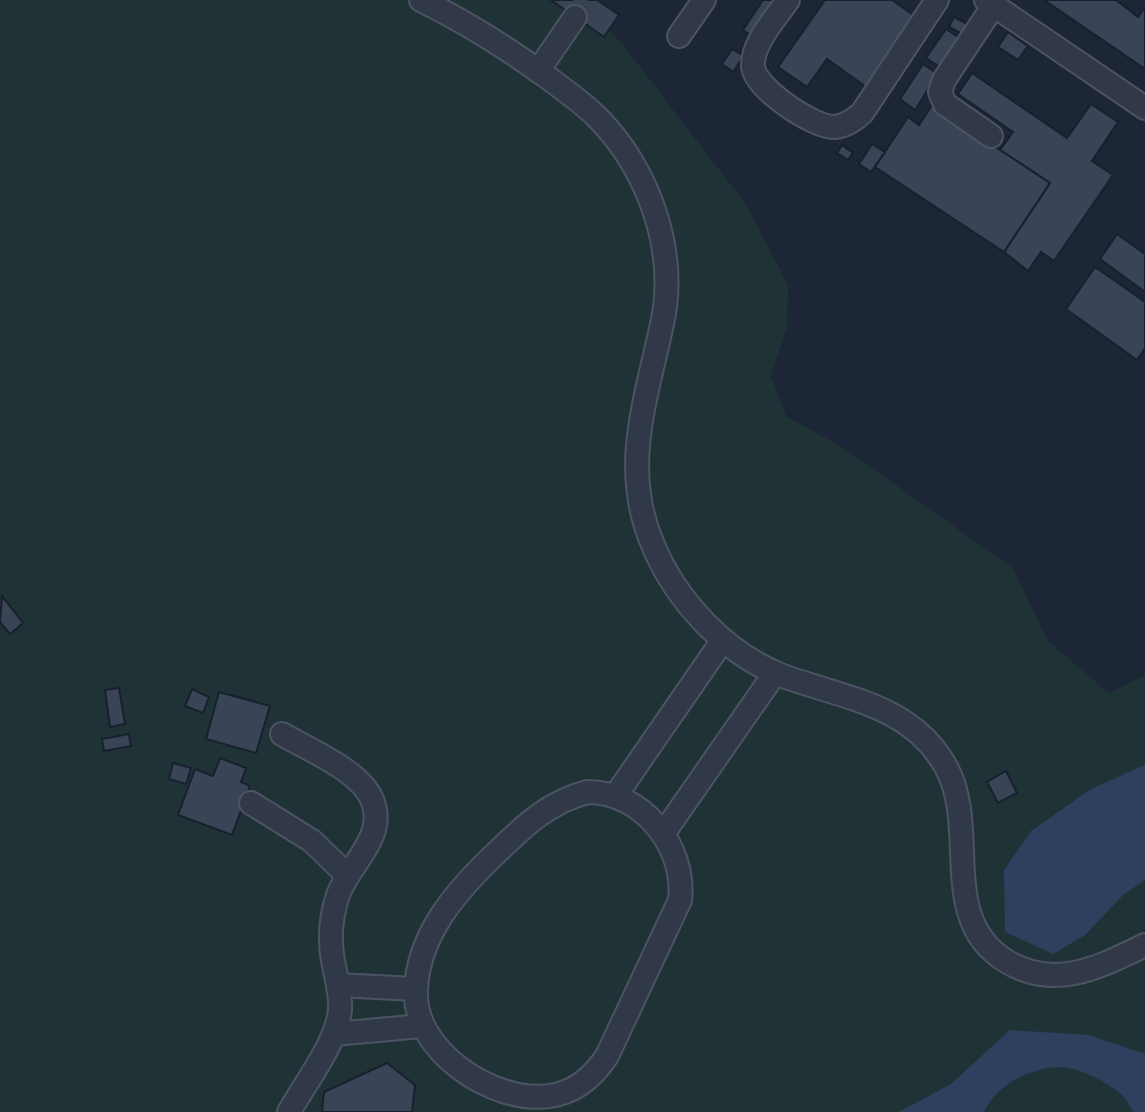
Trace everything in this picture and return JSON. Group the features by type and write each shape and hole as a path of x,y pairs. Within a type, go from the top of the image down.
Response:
{"street":[{"path":"421,0 502,44 577,99 612,133 639,175 664,246 666,297 638,428 640,499 644,522 663,566 690,606 723,640 775,673 882,708 911,726 935,750 956,789 961,811 964,894 969,913 976,931 1003,960 1029,972 1057,977 1096,969 1145,945"},
{"path":"679,36 704,0"},
{"path":"788,0 757,46 754,72 764,87 809,119 826,127 846,125 862,113 928,3"},
{"path":"991,136 945,104 940,92 990,3 1145,108"},
{"path":"538,71 575,17"},
{"path":"616,795 723,640"},
{"path":"663,834 775,673"},
{"path":"282,734 350,774 369,793 374,806 373,833 338,894 331,936 340,1010 334,1034 289,1112"},
{"path":"588,792 616,795 643,813 663,834 677,858 680,900 676,914 597,1071 583,1082 551,1096 533,1097 502,1090 464,1072 448,1059 422,1026 415,989 431,933 461,887 529,822 551,807 588,792"},
{"path":"251,803 312,841 347,875"},
{"path":"338,985 415,989"},
{"path":"334,1034 422,1026"}],"green space":[{"path":"0,0 551,0 603,37 609,30 747,206 788,285 787,327 771,376 786,416 842,447 1013,568 1048,641 1109,693 1145,675 1145,1112 0,1112"}],"water":[{"path":"1145,765 1145,880 1124,894 1085,935 1053,954 1005,932 1004,870 1031,831 1091,789"},
{"path":"1010,1030 1089,1035 1145,1054 1145,1112 1134,1112 1118,1091 1103,1082 1062,1067 1039,1070 1016,1079 997,1093 984,1112 899,1112 951,1084"}],"building":[{"path":"551,0 597,0 619,15 604,37"},
{"path":"763,0 783,0 757,40 743,30"},
{"path":"825,0 892,0 916,17 866,87 827,59 807,87 778,67"},
{"path":"1044,0 1116,0 1138,17 1145,7 1145,69"},
{"path":"954,17 970,25 964,35 949,27"},
{"path":"946,29 961,39 941,68 926,58"},
{"path":"1008,32 1028,46 1018,60 998,47"},
{"path":"732,49 744,56 733,72 722,64"},
{"path":"923,64 938,74 915,110 900,99"},
{"path":"972,73 1067,138 1091,104 1118,122 1092,161 1113,175 1054,261 1041,252 1028,271 1004,252 1050,183 1000,150 1013,132 958,94"},
{"path":"932,105 1050,183 1004,252 875,167 908,117 919,125"},
{"path":"872,144 885,152 871,172 859,164"},
{"path":"842,145 853,153 848,160 837,153"},
{"path":"1117,234 1145,254 1145,292 1100,259"},
{"path":"1095,267 1145,302 1145,348 1137,360 1066,309"},
{"path":"2,596 23,623 10,634 0,622"},
{"path":"119,688 125,724 110,727 105,690"},
{"path":"192,689 209,697 203,713 185,706"},
{"path":"219,692 270,706 256,753 206,739"},
{"path":"129,734 131,746 104,751 102,739"},
{"path":"220,758 246,768 241,782 250,786 232,835 178,815 195,769 213,776"},
{"path":"173,763 191,768 186,784 169,779"},
{"path":"1006,771 1017,793 998,803 987,782"},
{"path":"387,1063 415,1085 412,1112 322,1112 324,1092"}],"tunnel":[{"path":"575,17 587,0"}]}
